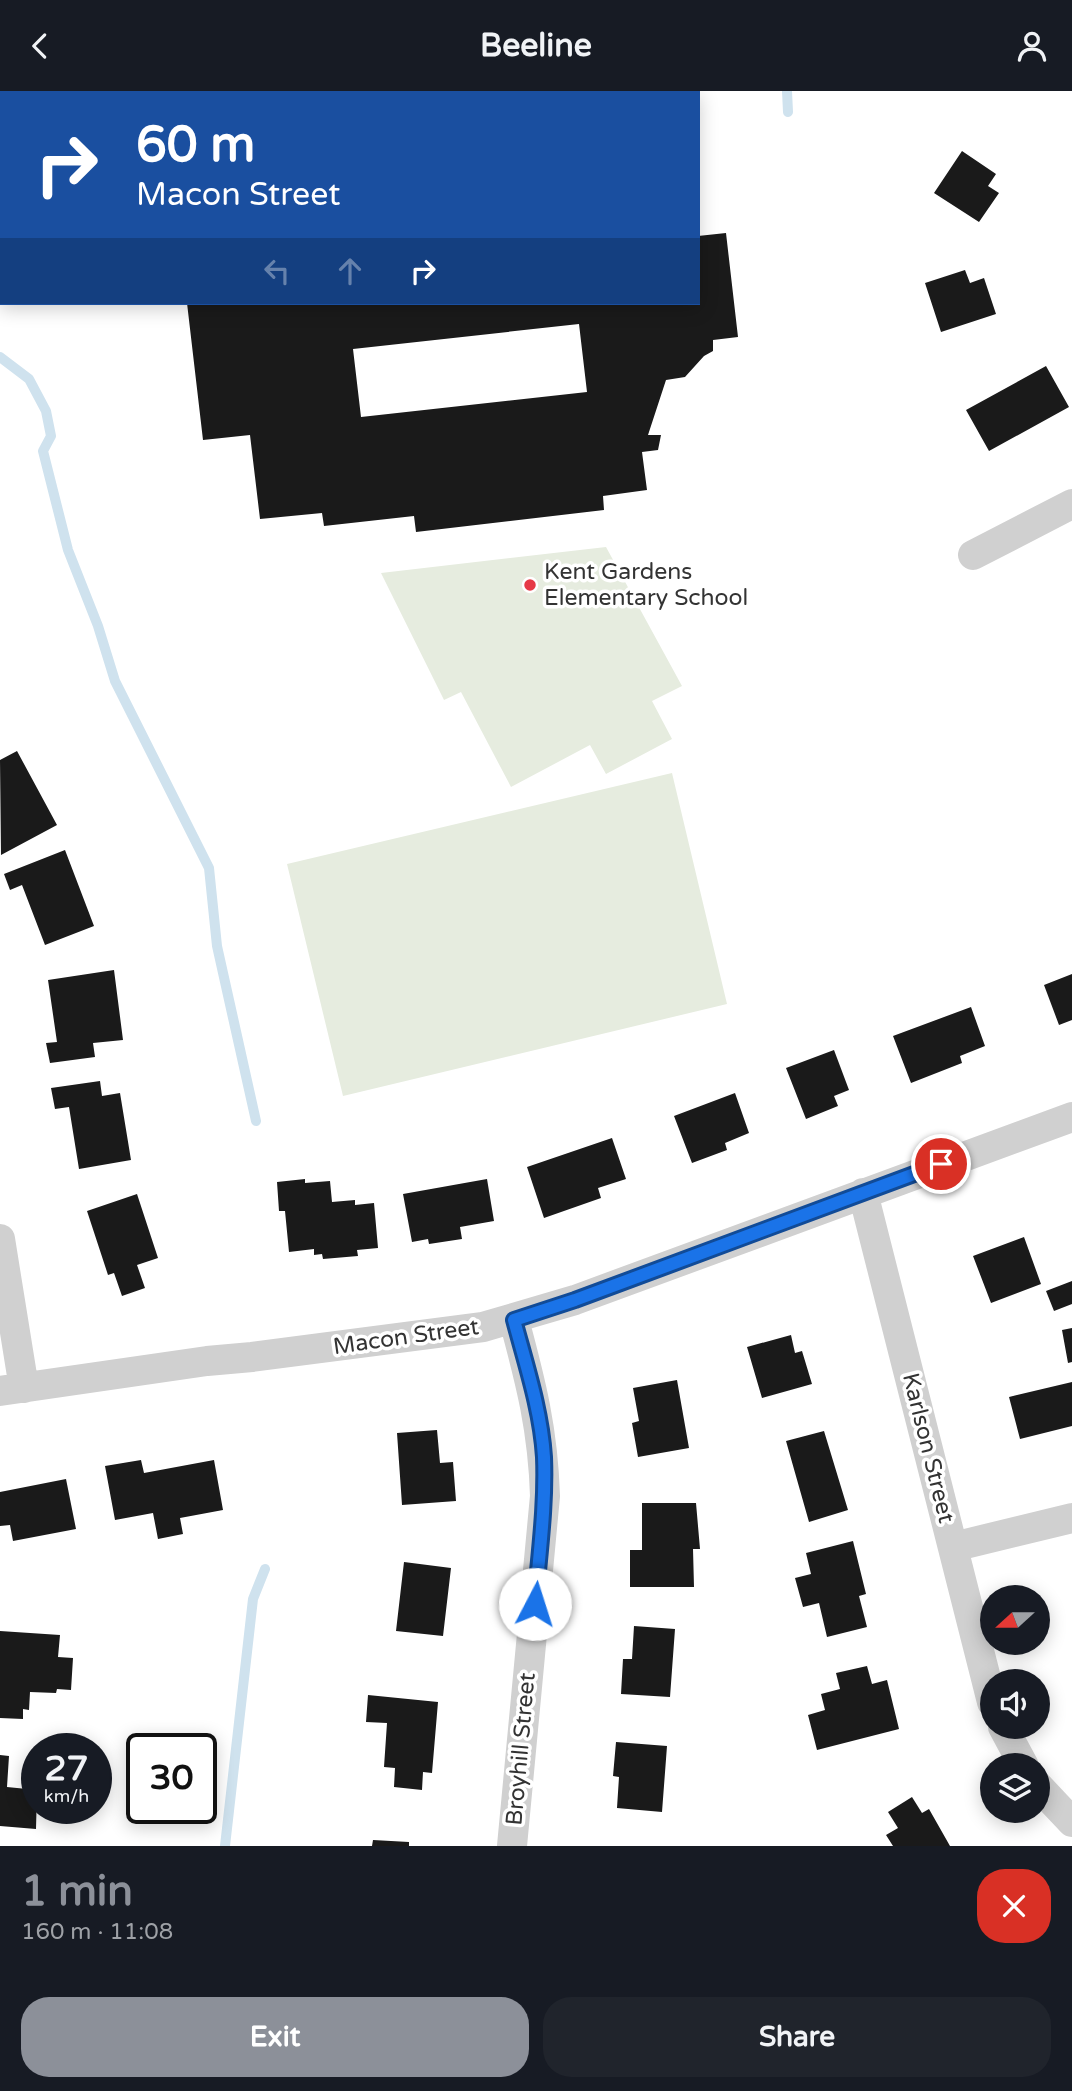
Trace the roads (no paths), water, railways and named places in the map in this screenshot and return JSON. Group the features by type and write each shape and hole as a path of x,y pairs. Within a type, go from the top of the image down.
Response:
{"street":[{"path":"973,555 1072,504"},
{"name":"Macon Street","path":"12,1389 206,1361 483,1327 514,1320 1072,1117"},
{"name":"Karlson Street","path":"863,1193 984,1669"},
{"path":"0,1239 12,1389"},
{"name":"Broyhill Street","path":"512,1846 545,1496 544,1454 537,1403 514,1320"},
{"path":"953,1547 1072,1518"},
{"path":"1050,1799 1072,1822"}],"waterway":[{"path":"787,91 788,112"},
{"path":"0,357 29,379 46,411 51,436 43,451 68,550 98,626 115,681 209,868 217,946 256,1121"},
{"path":"225,1846 253,1599 265,1569"}],"place":[{"name":"Kent Gardens Elementary School","path":"530,585"}]}
